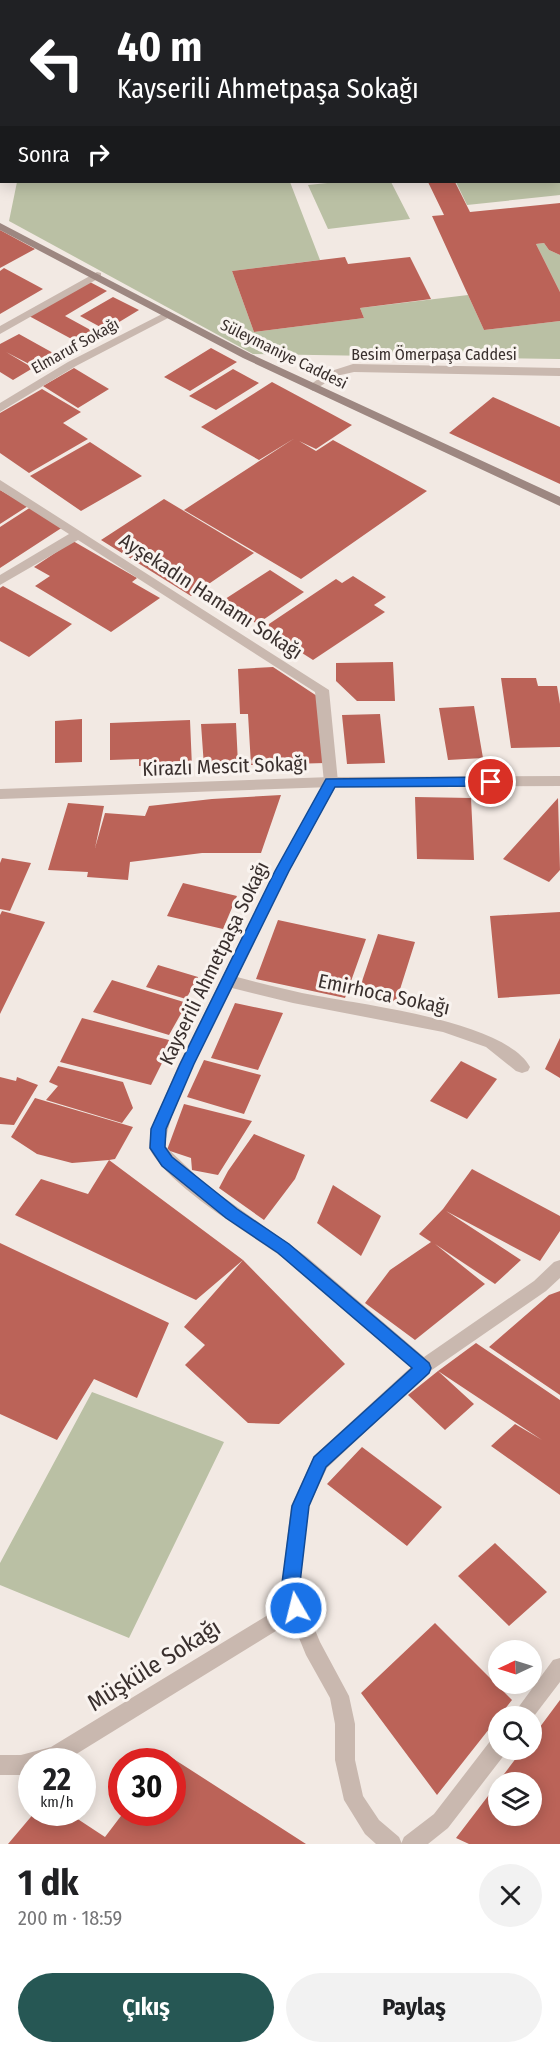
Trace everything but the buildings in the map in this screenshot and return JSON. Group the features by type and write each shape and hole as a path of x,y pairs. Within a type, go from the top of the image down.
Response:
{"main road":[{"name":"Süleymaniye Caddesi","path":"0,226 97,275 166,315 313,387 560,502"}],"street":[{"path":"0,331 97,275"},
{"name":"Elmaruf Sokağı","path":"0,408 72,363 166,315"},
{"name":"Besim Ömerpaşa Caddesi","path":"313,387 332,374 353,368 560,372"},
{"name":"Ayşekadın Hamamı Sokağı","path":"0,484 322,690 331,782"},
{"path":"0,581 78,534"},
{"name":"Kirazlı Mescit Sokağı","path":"0,794 331,782 560,782"},
{"name":"Kayserili Ahmetpaşa Sokağı","path":"331,782 282,871 178,1086 159,1129 158,1148 167,1161 232,1213 284,1248 423,1368"},
{"name":"Emirhoca Sokağı","path":"229,981 293,997 444,1026 492,1043 522,1067"},
{"path":"392,1844 372,1827 354,1800 345,1760 345,1724 339,1696 313,1648 296,1608 291,1583 300,1506 320,1462 423,1368 540,1286 560,1267"},
{"name":"Müşküle Sokağı","path":"67,1748 296,1608"},
{"path":"530,1706 560,1667"},
{"path":"411,1844 441,1821 488,1760"},
{"path":"0,1765 18,1765"}],"green space":[{"path":"17,183 290,183 320,260 232,271 254,332 364,318 360,308 468,295 484,330 560,321 560,359 253,354 9,221"},
{"path":"392,183 410,219 328,229 308,185"},
{"path":"456,183 560,183 560,195 467,205"},
{"path":"544,243 549,250 560,255 560,292 536,244"},
{"path":"92,1392 224,1442 129,1638 0,1585 0,1563"}],"route":[{"path":"296,1608 291,1583 300,1506 320,1462 423,1368 284,1248 232,1213 167,1161 158,1148 159,1129 187,1064 282,871 331,782 491,782"}]}
